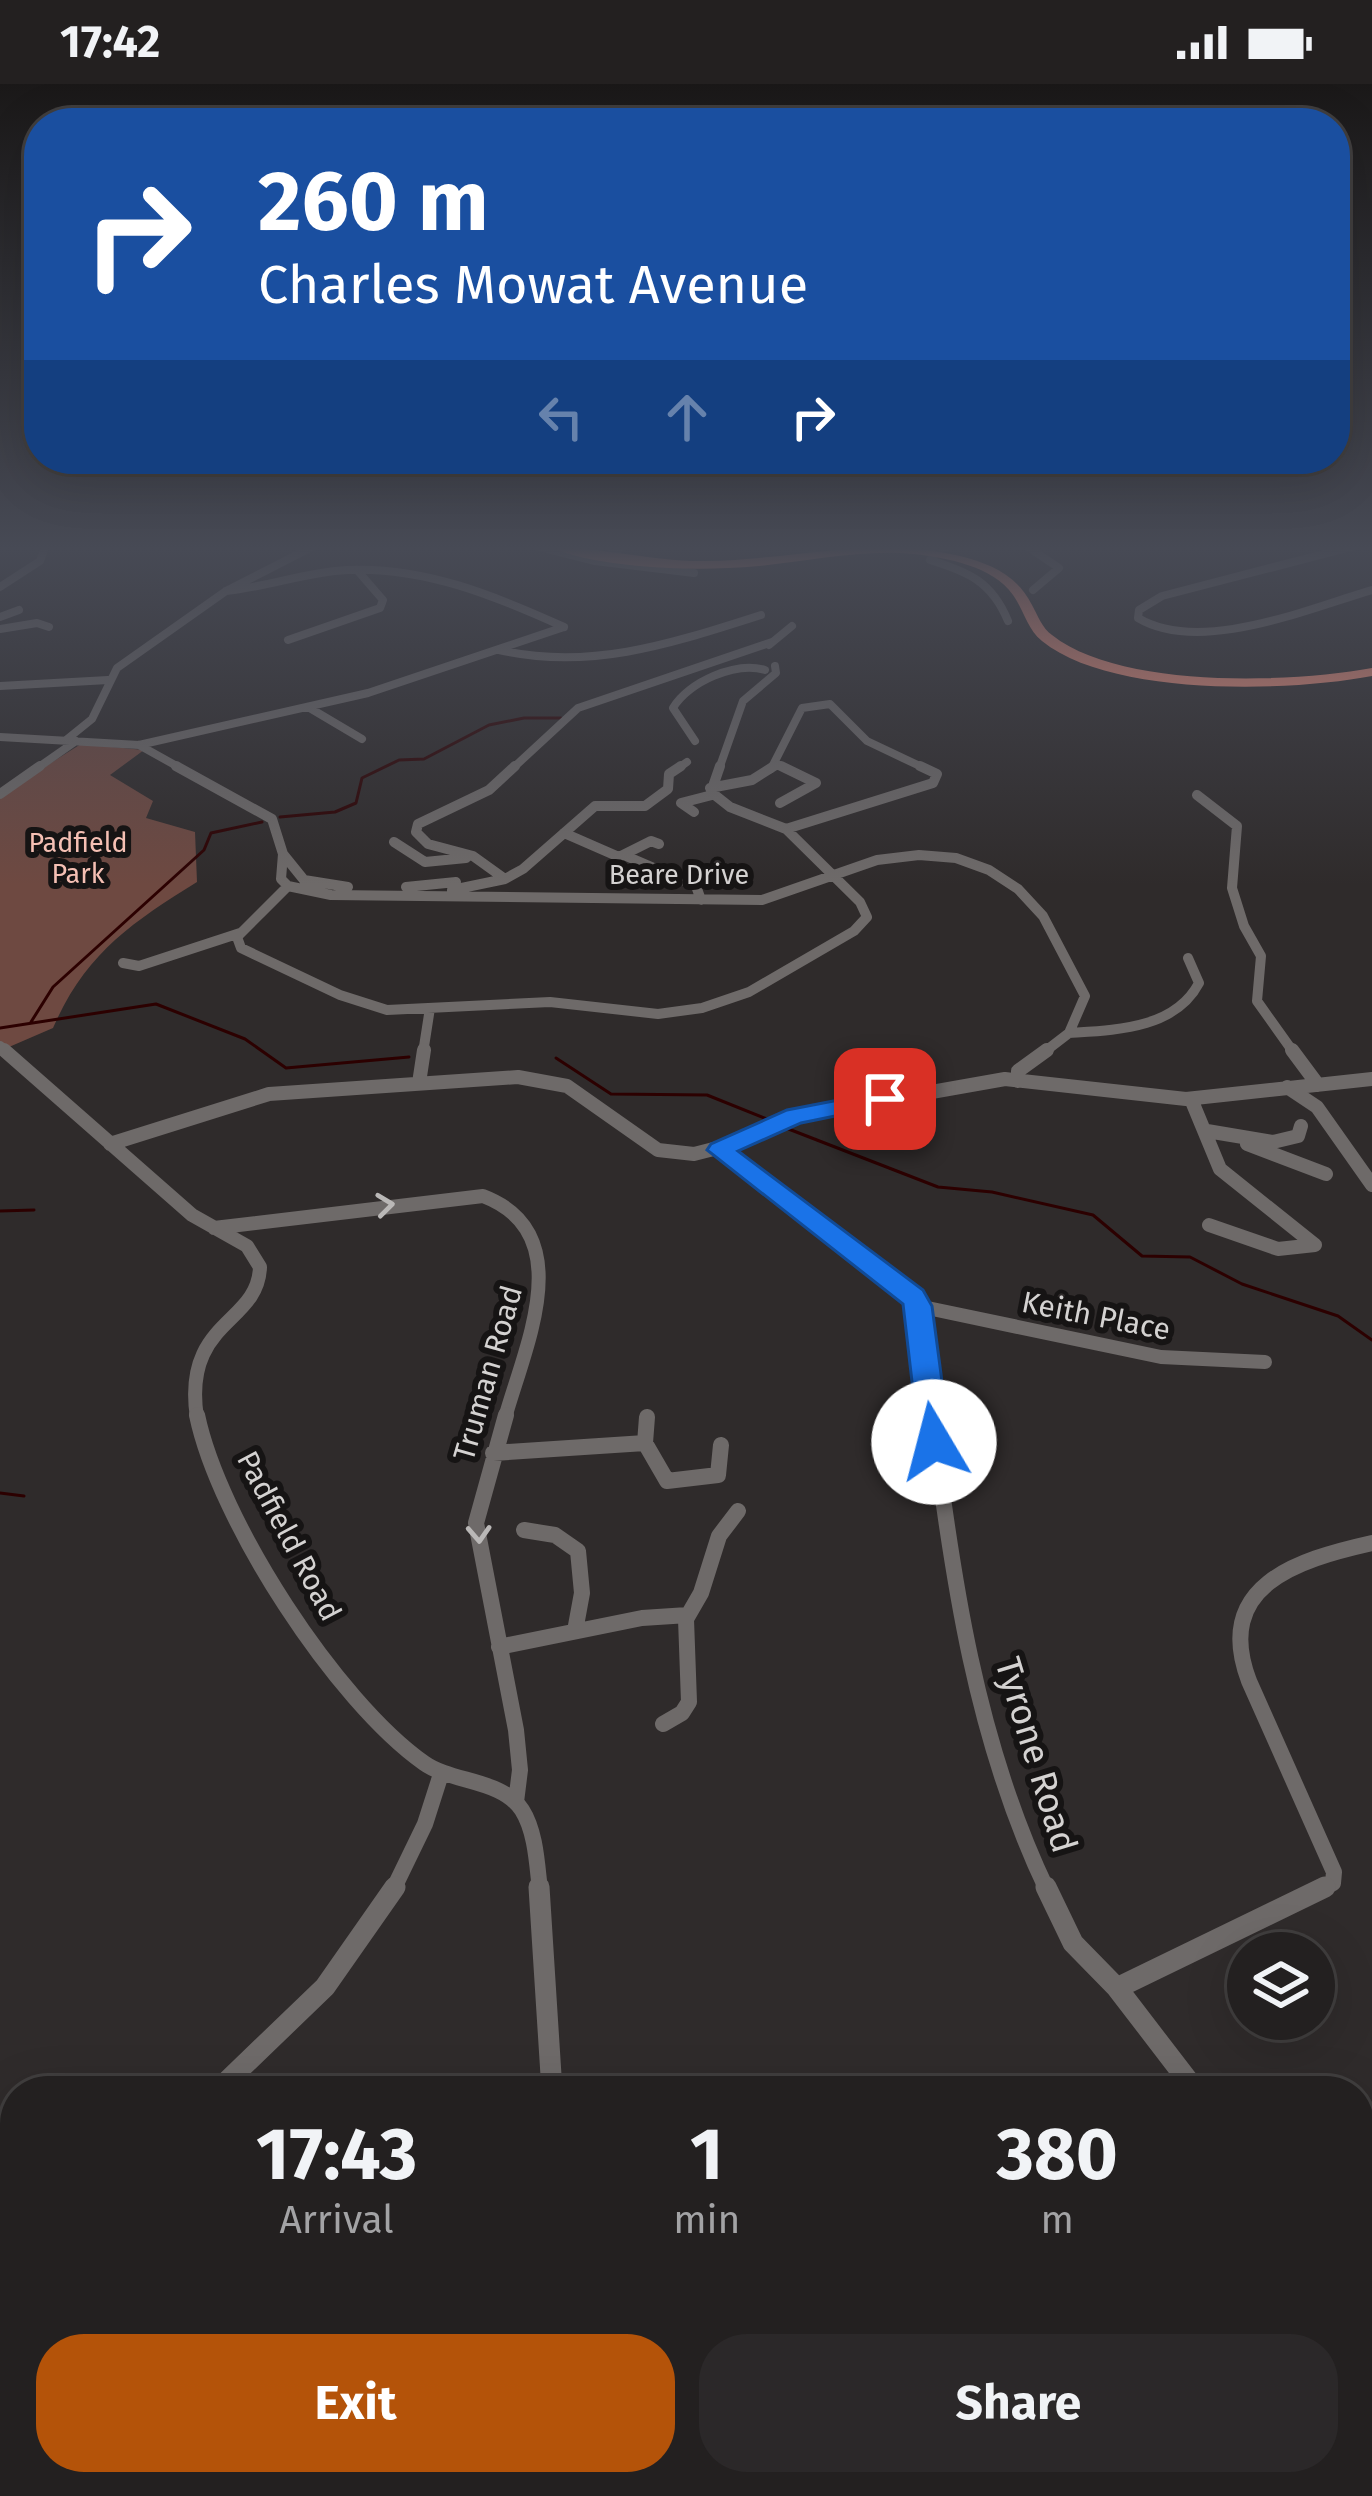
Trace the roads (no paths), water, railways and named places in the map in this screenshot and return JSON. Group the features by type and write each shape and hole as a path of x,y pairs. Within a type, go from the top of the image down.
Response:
{"highway":[{"path":"1091,660 1146,674 1275,682 1326,681 1372,672"},
{"path":"1123,660 1157,669 1262,674 1330,672 1370,660"}],"street":[{"path":"0,794 92,719 108,680 129,660"},
{"path":"0,736 139,745 375,692 471,660"},
{"path":"505,877 472,856 428,844 419,837 418,824 488,790 529,750 558,730 571,711 721,660"},
{"path":"760,660 766,670"},
{"path":"695,741 673,708 678,698 738,666 753,664 776,673 742,701 711,792"},
{"path":"0,686 108,680"},
{"path":"683,802 744,784 779,766 802,708 823,703 838,710 867,741 937,774 933,783 786,830"},
{"path":"308,707 362,739"},
{"path":"139,745 265,813 276,825 283,854 300,878 312,884 453,889 505,877 595,806 645,806 663,794 669,787 669,774 687,762"},
{"path":"779,766 816,783 780,802"},
{"path":"240,933 238,943 247,952 340,995 387,1010 550,1002 658,1013 734,998 784,974 865,921 864,907 786,830 711,792"},
{"path":"663,794 694,812"},
{"path":"1197,795 1237,826 1232,888 1244,926 1261,956 1257,1001 1318,1085"},
{"path":"564,833 617,857 651,841 659,844"},
{"path":"394,842 425,862 472,856"},
{"path":"123,963 139,966 240,933 287,886 279,871 283,854"},
{"name":"Beare Drive","path":"287,886 331,896 453,889 701,900 777,897 828,873 922,854 972,860 994,870 1047,921 1083,988 1085,1000 1069,1033"},
{"path":"626,856 696,886 701,900"},
{"path":"1018,1081 1018,1071 1069,1033 1131,1025 1193,999 1198,983 1188,958"},
{"path":"419,1083 430,1008"},
{"name":"Padfield Road","path":"0,1046 213,1228 244,1244 261,1270 254,1291 208,1340 198,1365 196,1415 208,1454 288,1613 312,1649 410,1751 441,1774 516,1802"},
{"path":"110,1144 247,1098 518,1077 552,1080 591,1100 658,1150 694,1154 719,1150 796,1116 1018,1081 1191,1099 1372,1079"},
{"path":"1287,1088 1317,1107 1372,1185"},
{"path":"1191,1099 1207,1131 1210,1155 1220,1169 1315,1245 1301,1252 1284,1249 1209,1226"},
{"path":"1231,1138 1287,1140 1298,1136 1301,1126"},
{"path":"1207,1131 1326,1174"},
{"path":"719,1150 905,1289 918,1306"},
{"name":"Truman Road","path":"213,1228 471,1195 506,1206 540,1248 544,1270 476,1523 520,1770 516,1802"},
{"name":"Keith Place","path":"918,1306 1161,1358 1265,1361"},
{"name":"Tyrone Road","path":"918,1306 953,1588 1022,1841 1053,1908 1082,1954 1117,1988 1184,2076"},
{"path":"647,1417 645,1443 662,1476 671,1482 718,1475 721,1445"},
{"path":"493,1453 645,1443"},
{"path":"499,1647 688,1615 701,1601 709,1554 738,1511"},
{"path":"524,1530 555,1534 578,1551 582,1593 575,1631"},
{"path":"1117,1988 1333,1883 1334,1872 1249,1678 1238,1637 1240,1622 1255,1597 1293,1566 1372,1543"},
{"path":"663,1724 682,1713 689,1702 688,1615"},
{"path":"235,2076 292,2027 387,1905 420,1843 441,1774"},
{"path":"516,1802 526,1817 536,1855 551,2076"}],"waterway":[{"path":"280,817 335,812 356,803 362,778 399,760 424,759 489,725 561,718"},
{"path":"31,1022 53,987 204,850 211,833 262,822"},
{"path":"0,1028 156,1004 245,1039 286,1068 409,1057"},
{"path":"556,1058 611,1094 707,1095 772,1121"},
{"path":"786,1128 938,1187 992,1192 1093,1215 1142,1256 1190,1257 1242,1284 1338,1316 1372,1340"},
{"path":"0,1211 34,1210"},
{"path":"0,1493 24,1496"}],"park label":[{"name":"Padfield Park","path":"78,858"}]}
